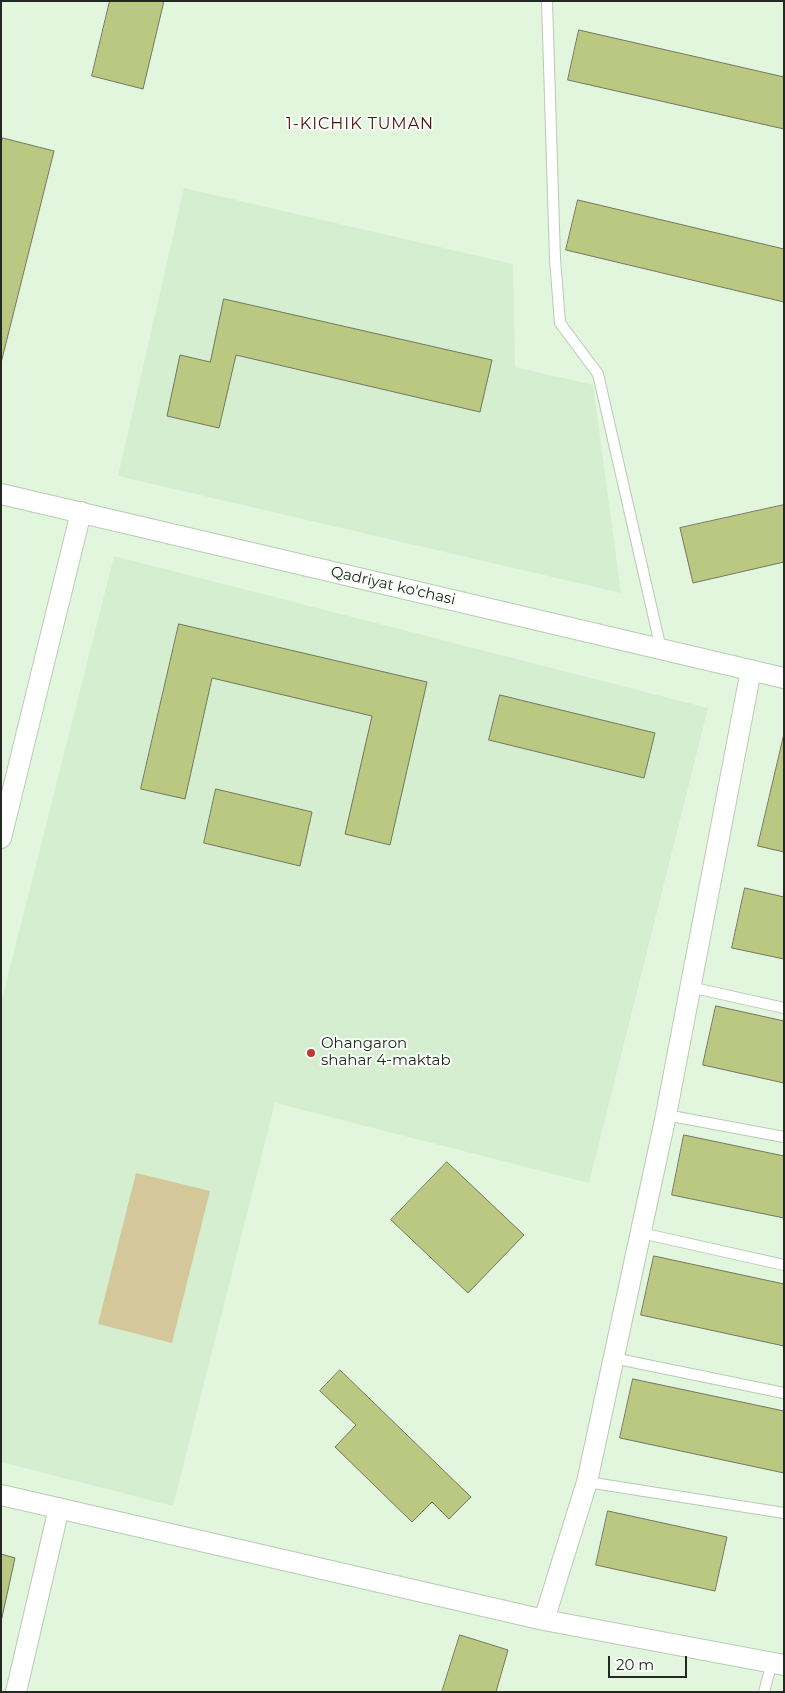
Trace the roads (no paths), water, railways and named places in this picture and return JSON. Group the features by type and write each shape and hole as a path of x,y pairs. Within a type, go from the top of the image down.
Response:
{"street":[{"name":"Qadriyat ko'chasi","path":"1,494 784,678"},
{"path":"1,838 81,512"},
{"path":"544,1620 587,1482 666,1115 751,670"},
{"path":"1,1495 544,1620 778,1664"},
{"path":"16,1692 59,1508"}],"lane":[{"path":"547,1 560,323 598,374 661,649"},
{"path":"690,987 784,1008"},
{"path":"666,1115 784,1137"},
{"path":"641,1233 784,1265"},
{"path":"613,1358 784,1393"},
{"path":"587,1482 784,1513"},
{"path":"764,1692 778,1664"}],"place":[{"name":"Ohangaron shahar 4-maktab","path":"311,1053"}],"district":[{"name":"1-KICHIK TUMAN","path":"360,124"}]}
